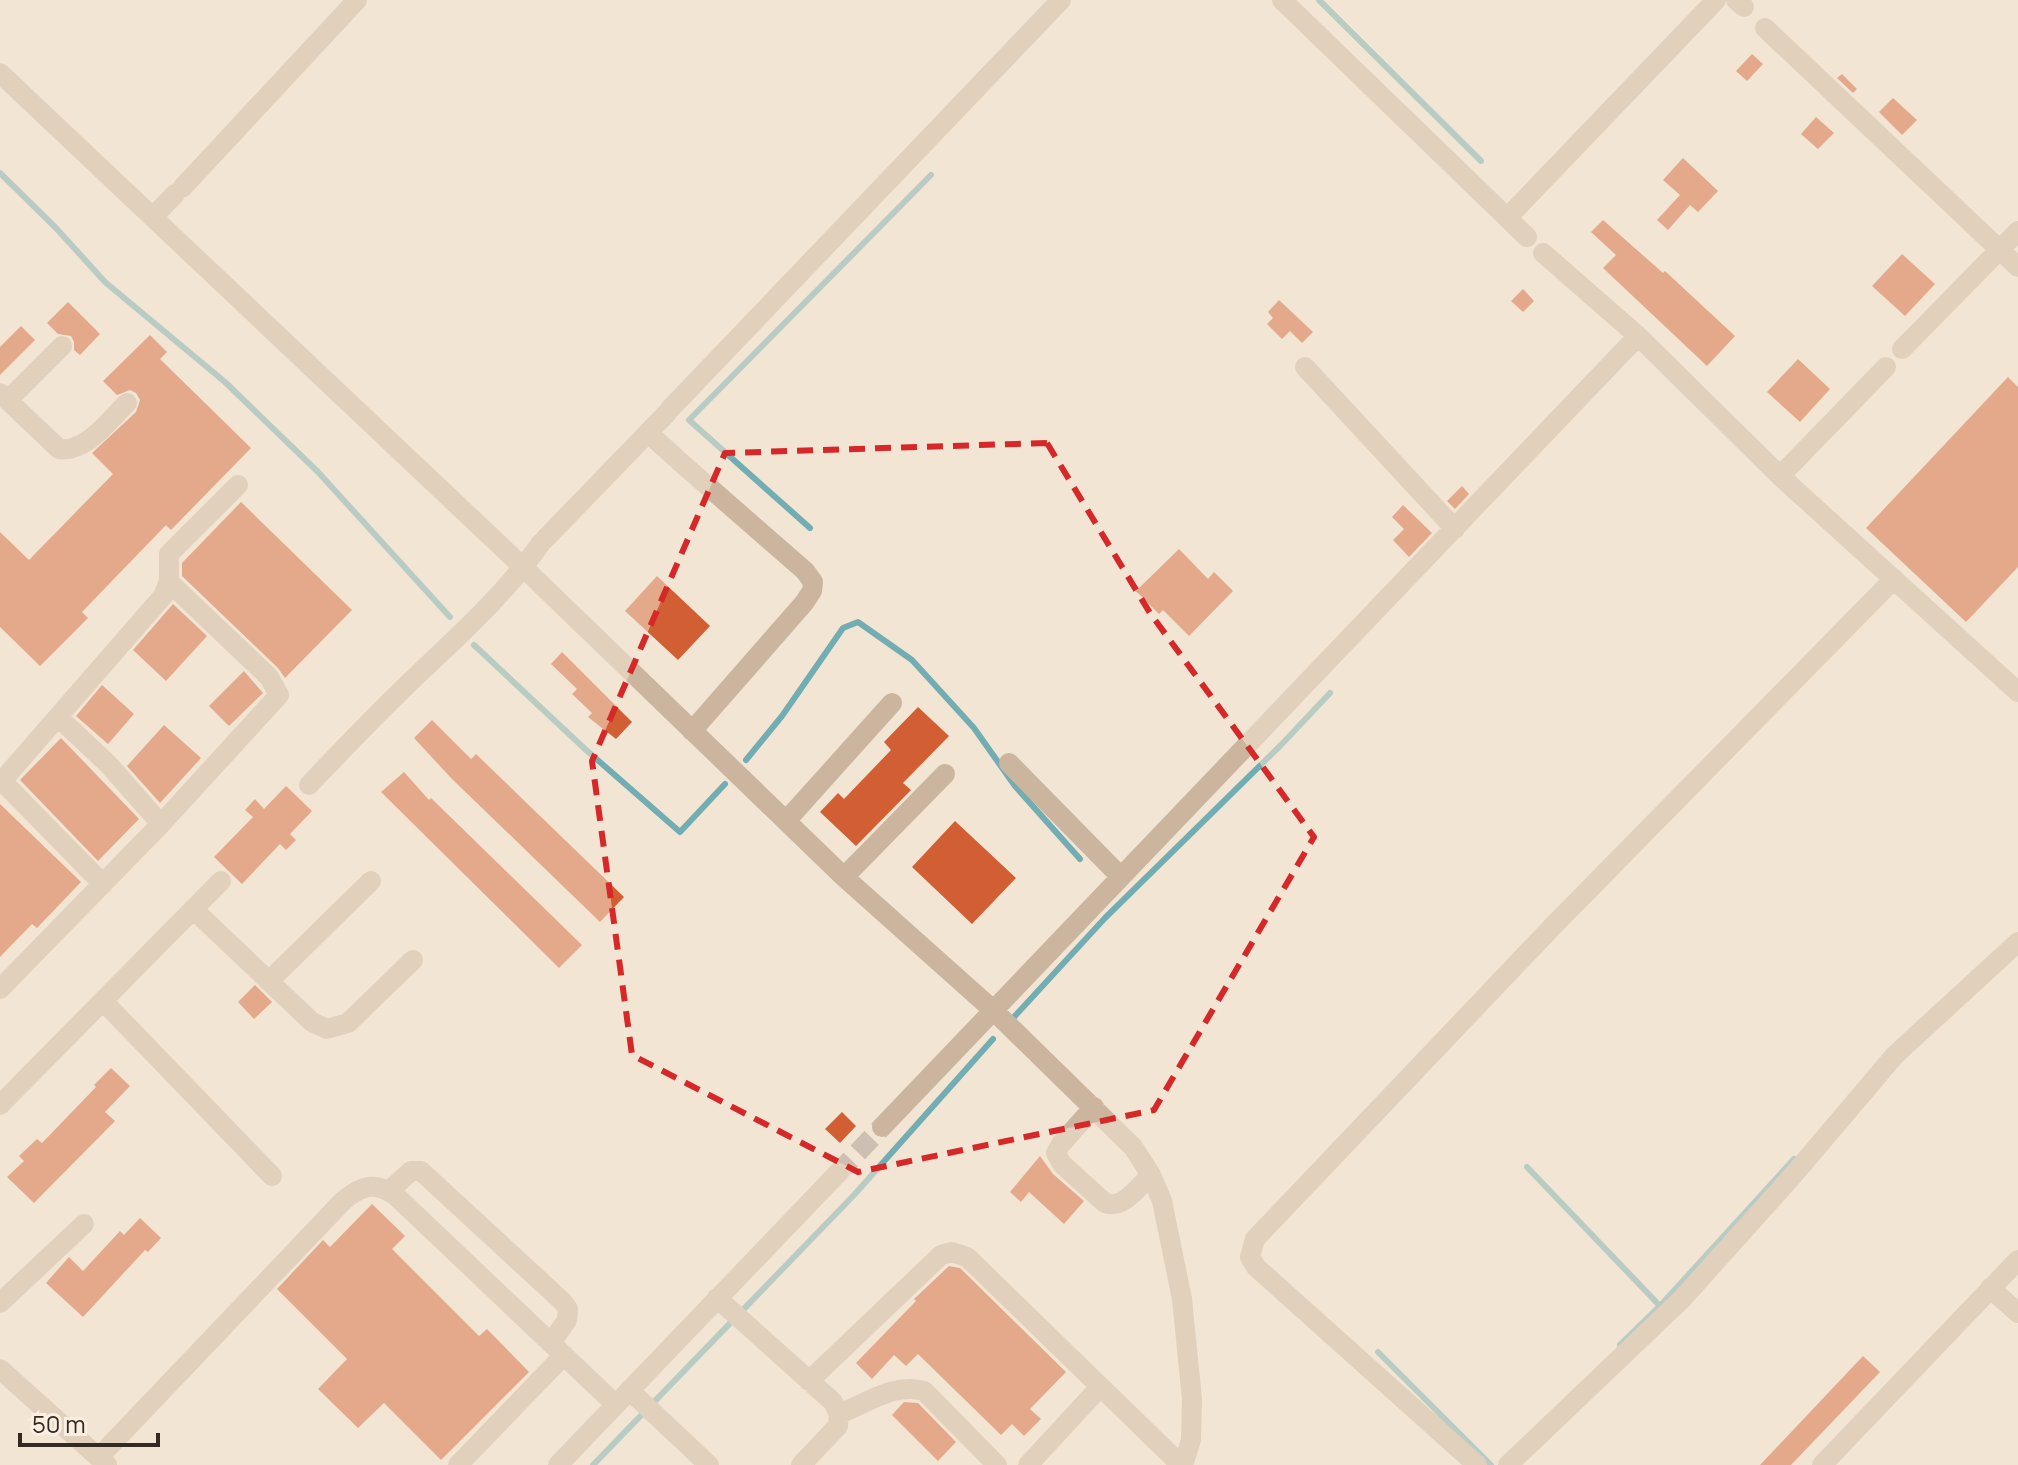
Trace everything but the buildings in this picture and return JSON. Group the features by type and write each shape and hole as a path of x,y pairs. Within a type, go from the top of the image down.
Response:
{"lane":[{"path":"153,217 357,0"},
{"path":"309,785 524,568 543,541 1061,0"},
{"path":"1282,0 1527,237"},
{"path":"1508,217 1716,0"},
{"path":"1765,28 2018,267"},
{"path":"0,73 524,568 844,877 993,1010 1133,1147 1151,1175 1162,1201 1174,1253 1189,1348 1191,1440 1182,1465 967,1257 952,1252 941,1255 809,1381"},
{"path":"1902,349 2018,231"},
{"path":"1543,253 1638,336 1780,476 2018,692"},
{"path":"882,1127 1638,336"},
{"path":"62,346 4,397 59,449 74,449 86,441 127,403"},
{"path":"1305,367 1455,529"},
{"path":"1780,476 1886,367"},
{"path":"648,433 805,571 813,582 812,591 804,603 692,731"},
{"path":"103,884 1,782 163,596 169,582 169,554 238,485"},
{"path":"1477,1465 1256,1267 1250,1257 1255,1239 1553,926 1894,579"},
{"path":"0,989 161,824 279,695 269,677 169,582"},
{"path":"786,821 892,703"},
{"path":"58,717 108,764 161,824"},
{"path":"1009,763 1121,877"},
{"path":"844,877 945,774"},
{"path":"3,1097 221,881"},
{"path":"269,981 371,881"},
{"path":"193,909 312,1022 327,1029 348,1023 413,960"},
{"path":"1508,1465 1682,1299 1895,1055 2018,942"},
{"path":"103,1001 272,1176"},
{"path":"1094,1107 1061,1144 1056,1153 1062,1164 1105,1203 1113,1206 1123,1202 1151,1175"},
{"path":"389,1191 411,1171 421,1171 568,1309 557,1349 458,1465"},
{"path":"564,1463 622,1397 837,1174"},
{"path":"0,1369 103,1461 343,1201 366,1185 376,1185 389,1191 557,1349 709,1465"},
{"path":"0,1303 84,1224"},
{"path":"1822,1465 2018,1260"},
{"path":"1990,1288 2018,1313"},
{"path":"717,1298 833,1402 839,1414 838,1426 801,1465"},
{"path":"839,1414 897,1390 911,1387 924,1391 997,1465"},
{"path":"1028,1465 1100,1387"}],"highlighted area":[{"path":"1047,443 1150,613 1314,837 1154,1110 858,1172 632,1055 592,761 725,453"}],"waterway":[{"path":"1319,0 1481,161"},
{"path":"0,173 105,282 225,382 318,472 450,617"},
{"path":"810,528 689,420 931,175"},
{"path":"746,760 782,716 843,628 858,622 912,660 974,728 1015,786 1080,859"},
{"path":"474,645 680,832 725,784"},
{"path":"1014,1017 1105,918 1330,693"},
{"path":"593,1465 854,1195 993,1039"},
{"path":"1527,1167 1660,1306 1794,1159"},
{"path":"1620,1345 1660,1306"},
{"path":"1378,1352 1491,1465"}],"tunnel":[{"path":"837,1174 882,1127"}]}
